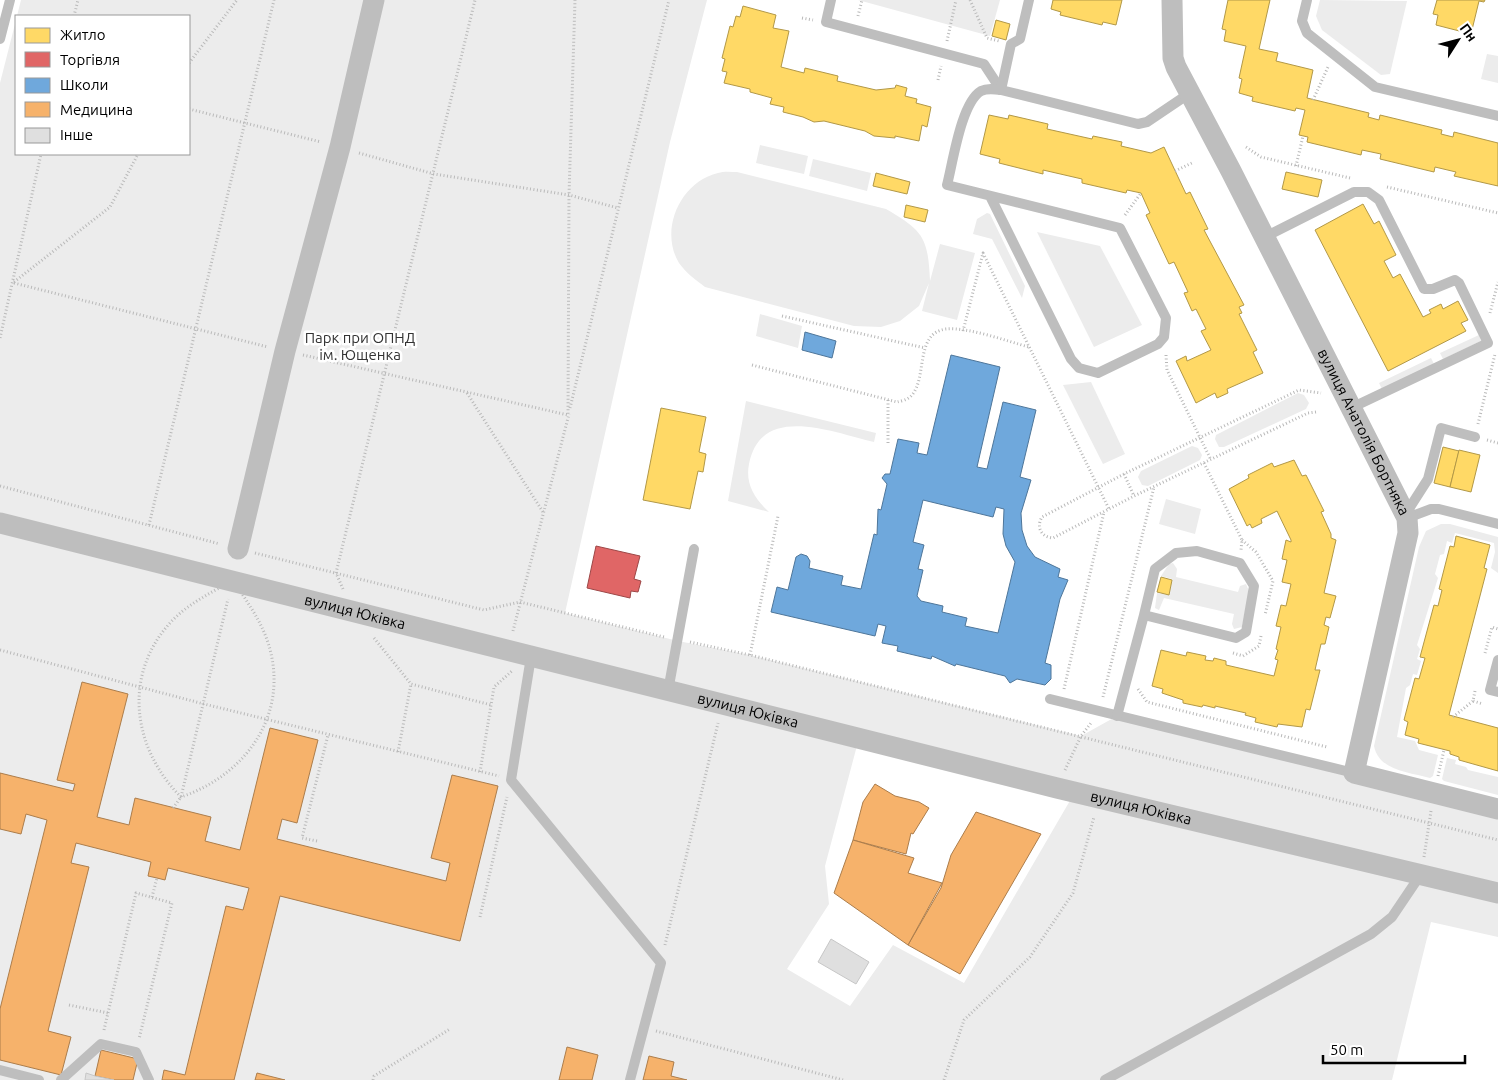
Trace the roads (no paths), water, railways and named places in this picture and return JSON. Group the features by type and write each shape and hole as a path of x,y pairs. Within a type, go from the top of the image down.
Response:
{"street":[{"path":"238,549 285,351 340,147 374,0"},
{"name":"вулиця Анатолія Бортняка","path":"1172,0 1173,58 1406,516 1408,533 1354,774"},
{"name":"вулиця Юківка","path":"0,523 1057,788 1498,893"},
{"path":"1354,774 1498,809"}],"lane":[{"path":"0,39 10,0"},
{"path":"831,0 826,22 984,64 1001,90"},
{"path":"1001,90 1011,44 1020,39 1029,0"},
{"path":"1307,0 1302,22 1307,33 1375,87 1498,116"},
{"path":"990,196 1072,359 1080,368 1098,372 1158,344 1164,337 1166,318 1120,228 948,185 968,106 980,92 986,89 1001,90 1138,124 1147,122 1190,93"},
{"path":"1265,236 1354,192 1368,192 1379,200 1424,289 1433,289 1455,280 1459,283 1488,343 1348,401"},
{"path":"1406,516 1428,479 1440,428 1475,437"},
{"path":"1406,516 1431,509 1439,509 1498,524"},
{"path":"668,691 694,549"},
{"path":"1117,716 1155,569 1176,553 1197,551 1240,563 1254,586 1246,632 1236,638 1144,615"},
{"path":"531,657 512,780 661,963 630,1080"},
{"path":"1498,660 1490,690 1498,692"},
{"path":"1050,699 1354,774"},
{"path":"1105,1080 1371,934 1392,917 1421,874"},
{"path":"61,1080 101,1044 136,1052 149,1080"},
{"path":"0,1070 39,1080"}],"park label":[{"name":"Парк при ОПНД ім. Ющенка","path":"360,346"}]}
